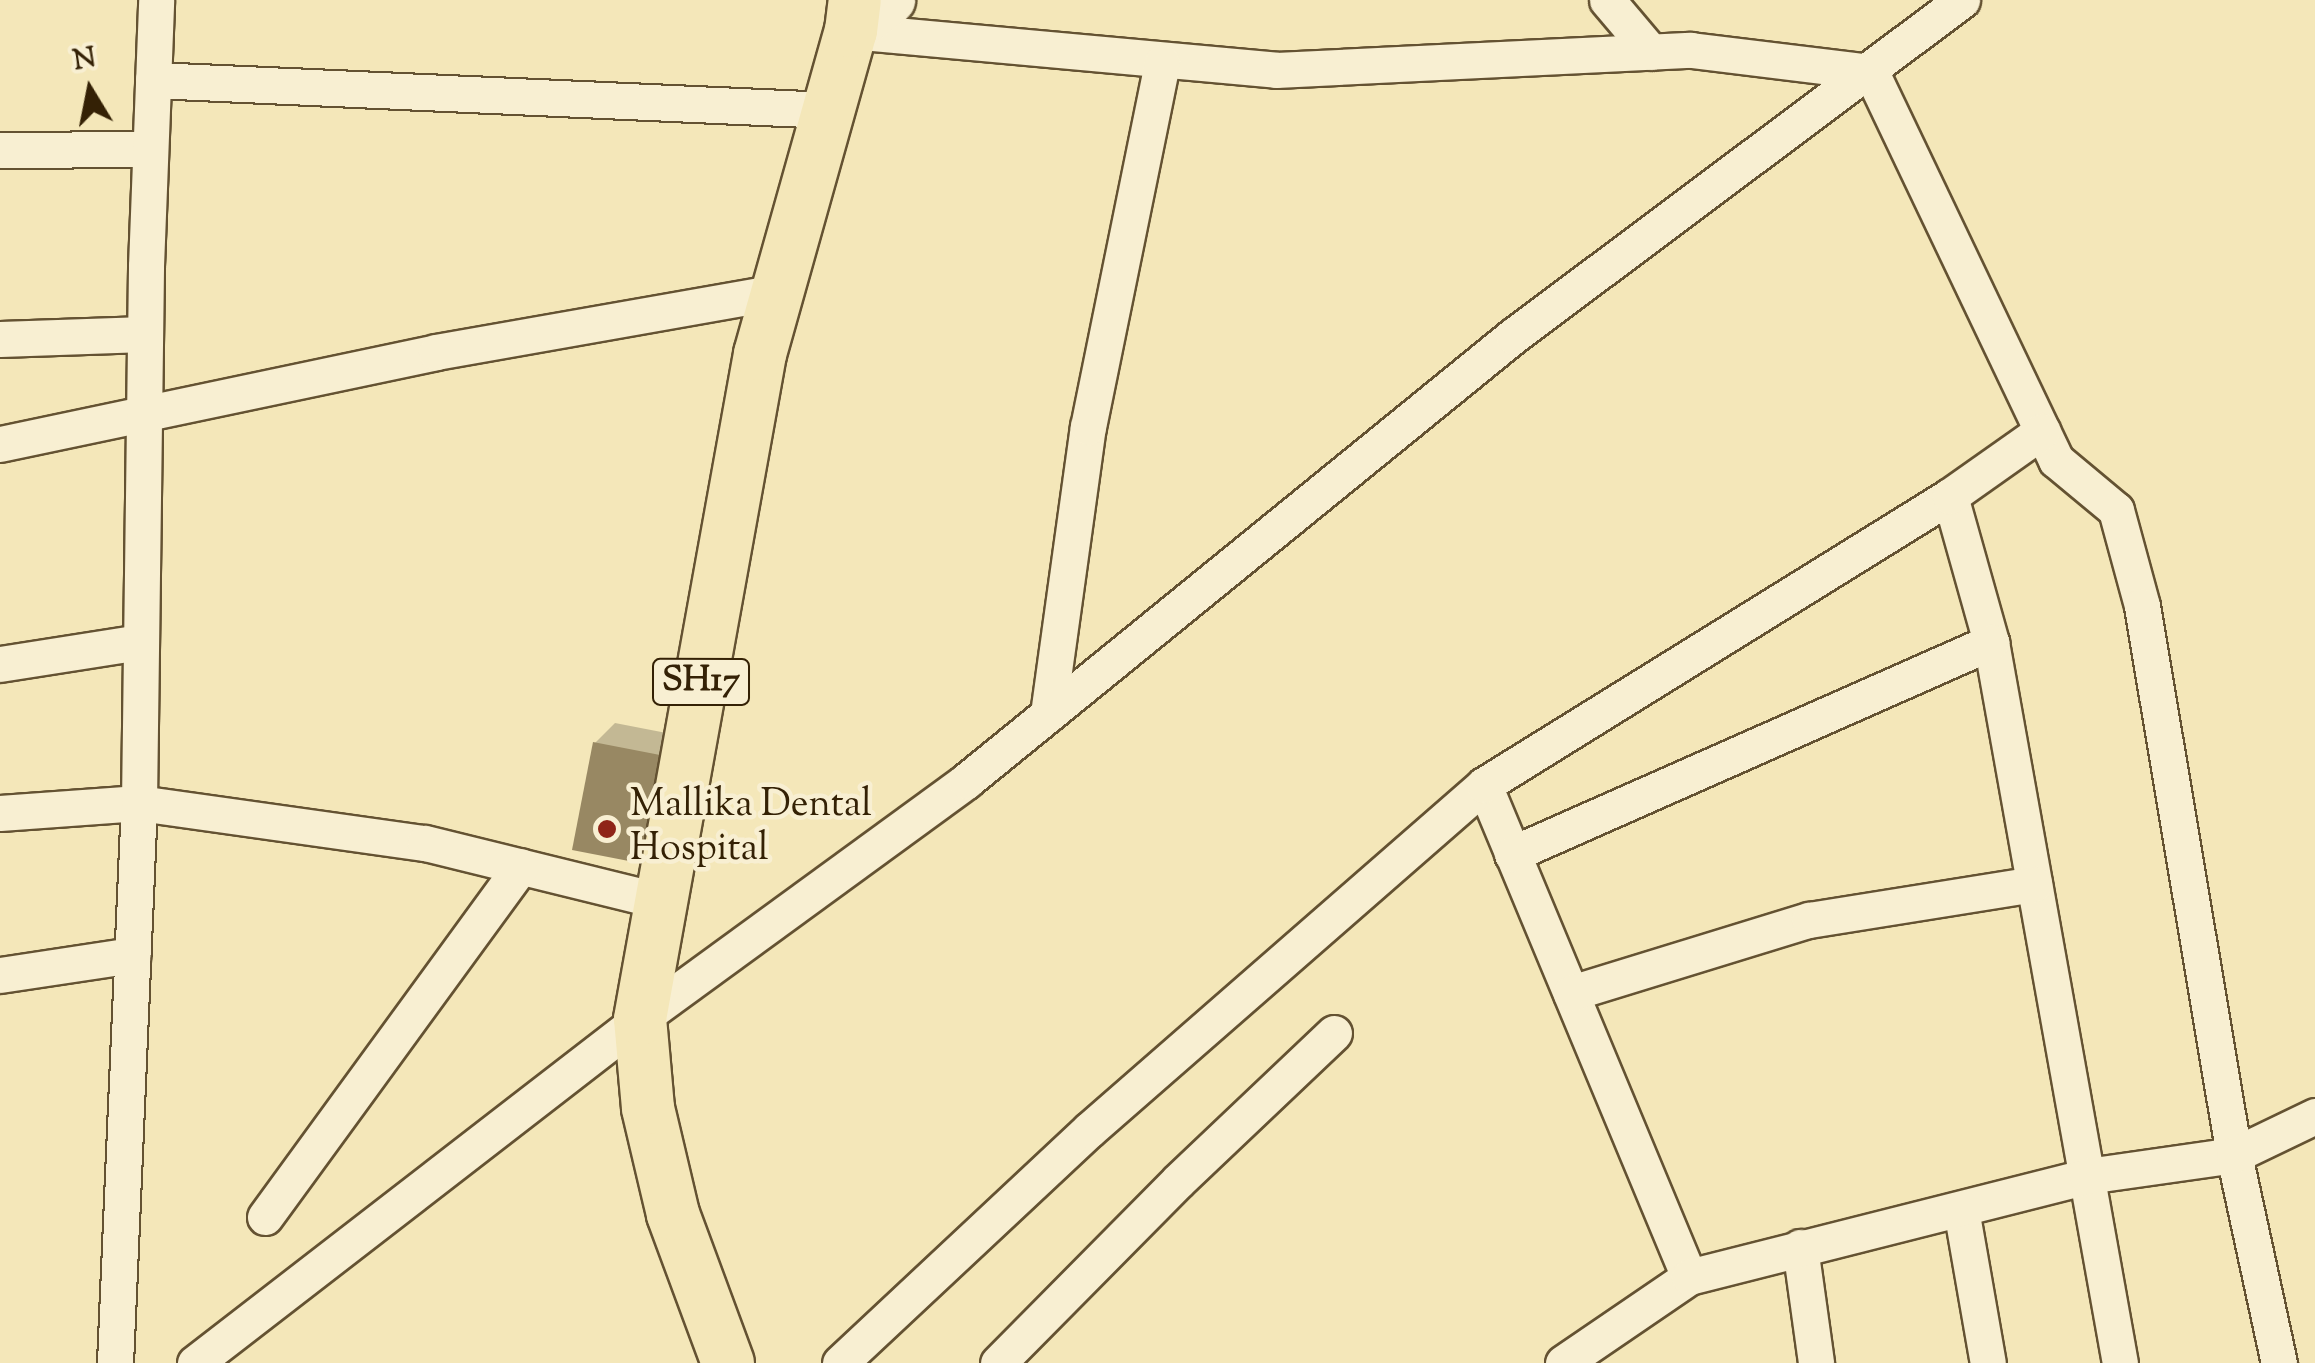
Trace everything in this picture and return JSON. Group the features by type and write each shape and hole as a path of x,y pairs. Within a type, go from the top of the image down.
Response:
{"main road":[{"name":"SH17","path":"728,1363 673,1214 648,1108 640,1019 760,354 828,110 865,10"}],"street":[{"path":"115,1363 139,803 145,334 156,0"},
{"path":"1607,0 1651,52"},
{"path":"195,1363 640,1019 966,781 1513,336 1871,72 1962,0"},
{"path":"865,10 1162,62 1276,70 1691,50 1871,72"},
{"path":"1048,714 1088,427 1162,62"},
{"path":"1871,72 2056,460 2116,510 2142,606 2234,1155 2280,1363"},
{"path":"153,80 828,110"},
{"path":"0,130 16,150 150,149"},
{"path":"0,444 436,352 777,292"},
{"path":"0,339 145,334"},
{"path":"840,1363 1090,1130 1484,786 1950,496 2042,431"},
{"path":"1950,496 1991,642 2120,1363"},
{"path":"0,664 140,642"},
{"path":"1512,854 1991,642"},
{"path":"1484,786 1689,1276"},
{"path":"0,813 139,803 425,843 661,901"},
{"path":"265,1216 520,866"},
{"path":"1570,993 1809,920 2034,884"},
{"path":"0,975 132,955"},
{"path":"998,1363 1178,1181 1334,1033"},
{"path":"1562,1363 1689,1276 2087,1176 2234,1155 2315,1116"},
{"path":"1961,1209 1988,1363"},
{"path":"1800,1247 1816,1363"}],"building":[{"path":"593,742 663,756 642,864 572,850"}],"place":[{"name":"Mallika Dental Hospital","path":"607,829"}]}
